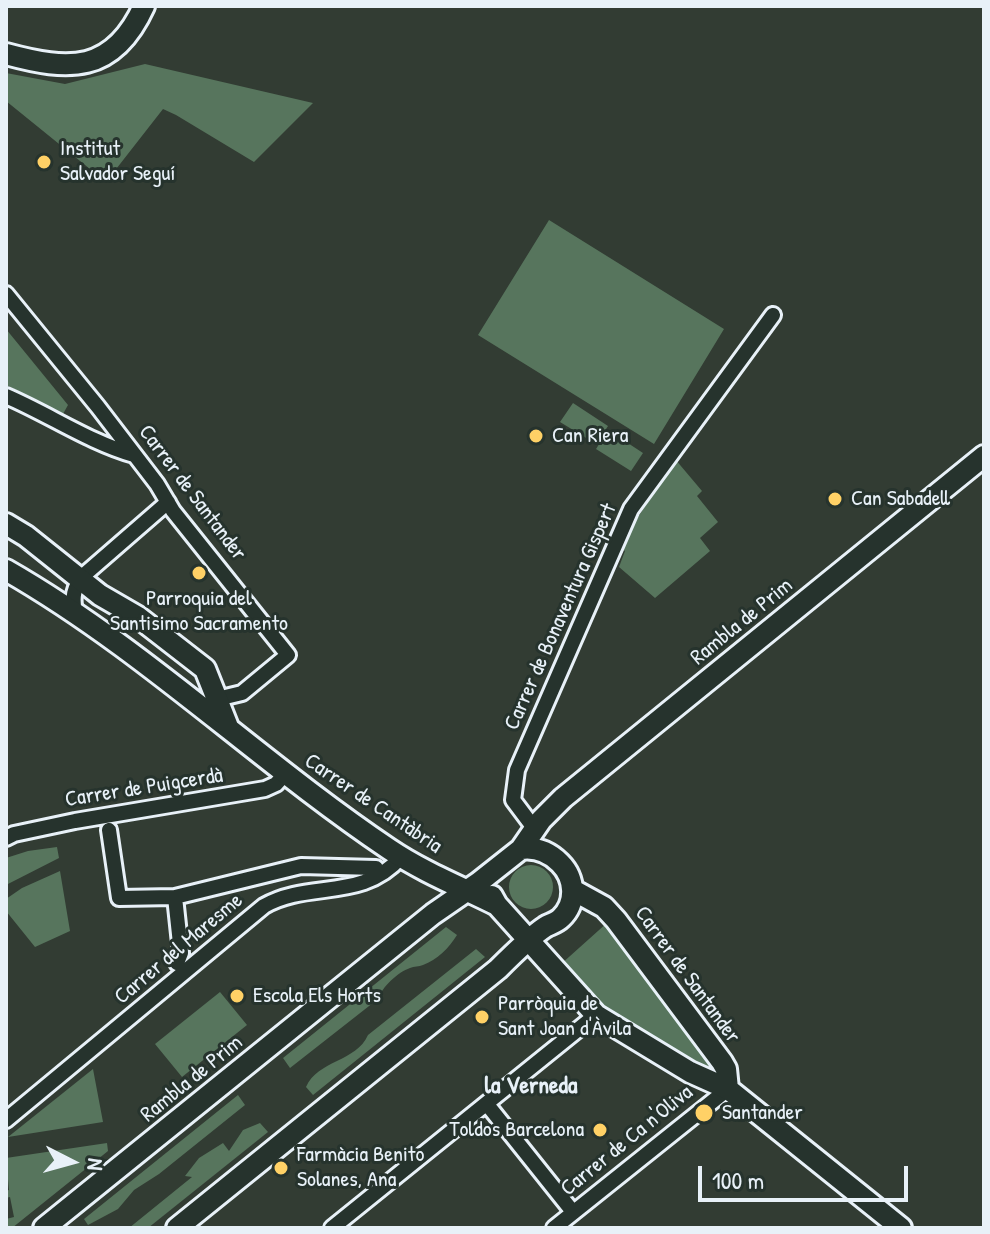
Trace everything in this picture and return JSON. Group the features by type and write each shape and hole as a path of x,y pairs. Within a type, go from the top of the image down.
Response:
{"main road":[{"path":"6,54 43,64 82,64 106,54 118,44 140,13"},
{"name":"Rambla de Prim","path":"44,1228 433,914 493,872 521,849 534,828 563,798 984,456"},
{"path":"6,524 26,536 108,601 138,617 198,662 210,676 229,731"},
{"name":"Carrer de Cantàbria","path":"6,570 186,692 229,731 401,857 497,905"},
{"name":"Carrer de Santander","path":"534,828 549,854 564,868 573,890 604,907 616,920 722,1062 728,1089"},
{"path":"521,849 532,848 549,854"},
{"path":"493,872 491,887 497,905 514,922 537,934 596,1015 690,1072 728,1089 901,1228"},
{"path":"177,1228 537,934 554,924 568,911 573,890"}],"street":[{"name":"Carrer de Santander","path":"6,294 98,407 288,655 242,693 217,699"},
{"name":"Carrer de Bonaventura Gispert","path":"534,828 513,800 517,770 631,509 773,315"},
{"path":"6,396 104,446 134,455"},
{"path":"75,614 73,596 80,580 168,502"},
{"name":"Carrer de Puigcerdà","path":"6,838 75,821 265,789 276,784 286,773"},
{"path":"109,830 119,898 175,897 301,866 376,868"},
{"name":"Carrer del Maresme","path":"6,1120 264,906 283,898 362,884 394,865 401,857"},
{"path":"175,897 181,953 177,963"},
{"path":"332,1228 596,1015"},
{"name":"Carrer de Ca n'Oliva","path":"554,1228 728,1089"},
{"path":"490,1108 573,1212"}],"green space":[{"path":"145,64 313,103 254,162 163,109 106,182 6,101 6,73 65,84"},
{"path":"549,220 724,329 654,444 478,335"},
{"path":"6,329 68,405 63,414 6,385"},
{"path":"573,403 608,426 596,444 560,422"},
{"path":"608,430 643,453 631,471 596,449"},
{"path":"675,459 702,491 697,496 718,522 700,538 710,551 655,598 619,567 625,551 619,547"},
{"path":"57,847 59,858 6,885 6,858"},
{"path":"531,865 546,872 553,887 546,902 531,909 516,902 509,887 516,872"},
{"path":"60,871 70,931 35,947 6,911 6,899 22,888"},
{"path":"608,922 718,1070 716,1076 601,1007 560,965"},
{"path":"446,927 457,935 442,953 428,963 396,976 378,999 290,1068 283,1058"},
{"path":"476,949 485,957 313,1095 306,1087 319,1071 355,1051 368,1035"},
{"path":"220,992 247,1025 182,1077 155,1044"},
{"path":"93,1069 103,1122 8,1137"},
{"path":"238,1095 245,1105 159,1174 134,1190 118,1209 88,1225 84,1219"},
{"path":"260,1123 268,1132 148,1228 129,1228 192,1177 185,1176 199,1158 223,1143 229,1151 243,1130"},
{"path":"107,1143 108,1151 12,1228 6,1228 6,1219 14,1217 10,1197 6,1198 6,1191 9,1190 6,1158"}],"place":[{"name":"Institut Salvador Seguí","path":"44,162"},
{"name":"Can Riera","path":"536,436"},
{"name":"Can Sabadell","path":"835,499"},
{"name":"Parroquia del Santisimo Sacramento","path":"199,573"},
{"name":"Escola Els Horts","path":"237,996"},
{"name":"Parròquia de Sant Joan d'Àvila","path":"482,1017"},
{"name":"Santander","path":"704,1113"},
{"name":"Toldos Barcelona","path":"600,1130"},
{"name":"Farmàcia Benito Solanes, Ana","path":"281,1168"}],"district":[{"name":"la Verneda","path":"531,1087"}]}
